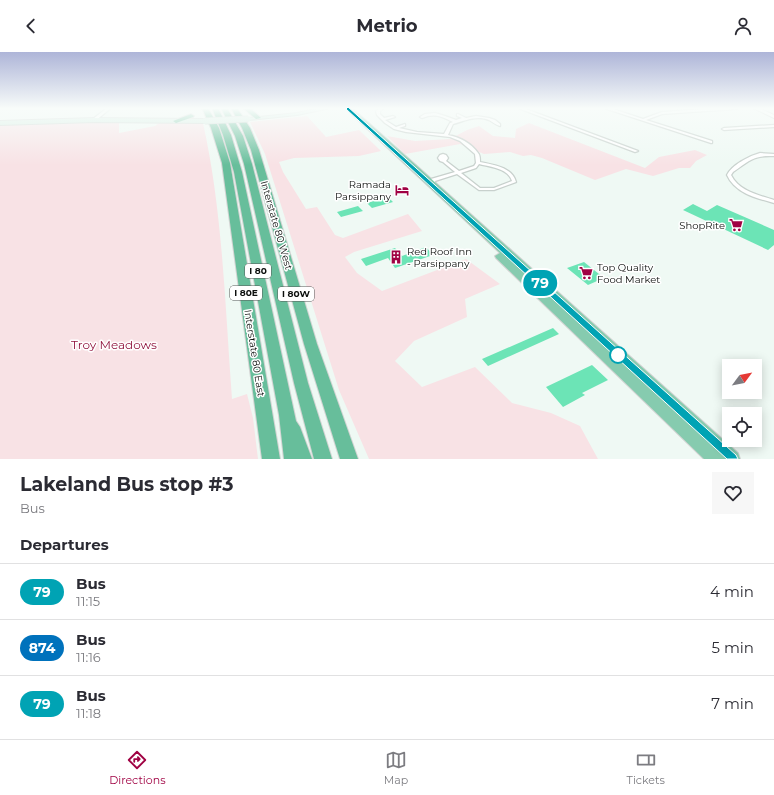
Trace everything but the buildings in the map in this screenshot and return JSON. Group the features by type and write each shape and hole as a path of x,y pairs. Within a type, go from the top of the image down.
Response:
{"highway":[{"name":"Interstate 80 East","path":"214,127 227,169 271,459"},
{"name":"I 80","path":"224,127 235,158 287,415 293,459"},
{"name":"I 80","path":"234,127 239,136 248,164 301,383 323,459"},
{"name":"Interstate 80 West","path":"245,127 257,156 306,329 328,400 349,459"},
{"path":"361,127 716,459"},
{"path":"369,127 419,173 436,182 732,459"},
{"path":"287,415 303,459"}],"street":[{"path":"445,136 449,127"},
{"path":"570,127 636,151"},
{"path":"665,127 711,142"},
{"path":"724,129 757,127"},
{"path":"396,128 409,132 445,136 461,140 478,156 478,163"},
{"path":"774,155 761,154 751,156 731,171 729,175 731,180 740,188 774,202"},
{"path":"436,182 458,173 469,169 478,163 500,168 511,175 514,182 494,189 484,190 475,187 458,173 444,161"}],"green space":[{"name":"Troy Meadows","path":"0,127 119,127 119,133 150,127 204,127 210,157 219,226 232,399 247,394 253,418 258,459 0,459"},
{"path":"252,127 317,127 326,137 359,130 381,151 359,156 294,158 279,162 283,172 306,209 317,207 335,235 343,238 408,214 422,231 354,252 345,257 357,273 382,291 466,259 500,284 465,299 467,317 414,341 395,361 422,387 475,367 512,403 551,413 580,426 598,459 369,459 339,390 265,154"},
{"path":"480,127 493,136 515,138 516,129 520,127 539,127 645,168 659,157 695,150 707,155 696,161 690,168 679,168 653,176 626,169 595,180 542,158 531,155 523,156 510,152 484,154 460,144 405,154 387,136 415,141 450,139 467,130"}],"bus line":[{"name":"79","path":"369,127 732,459"}],"place":[{"name":"Ramada Parsippany","path":"402,190"},
{"name":"ShopRite","path":"736,225"},
{"name":"Red Roof Inn - Parsippany","path":"396,257"},
{"name":"Top Quality Food Market","path":"586,273"}]}
